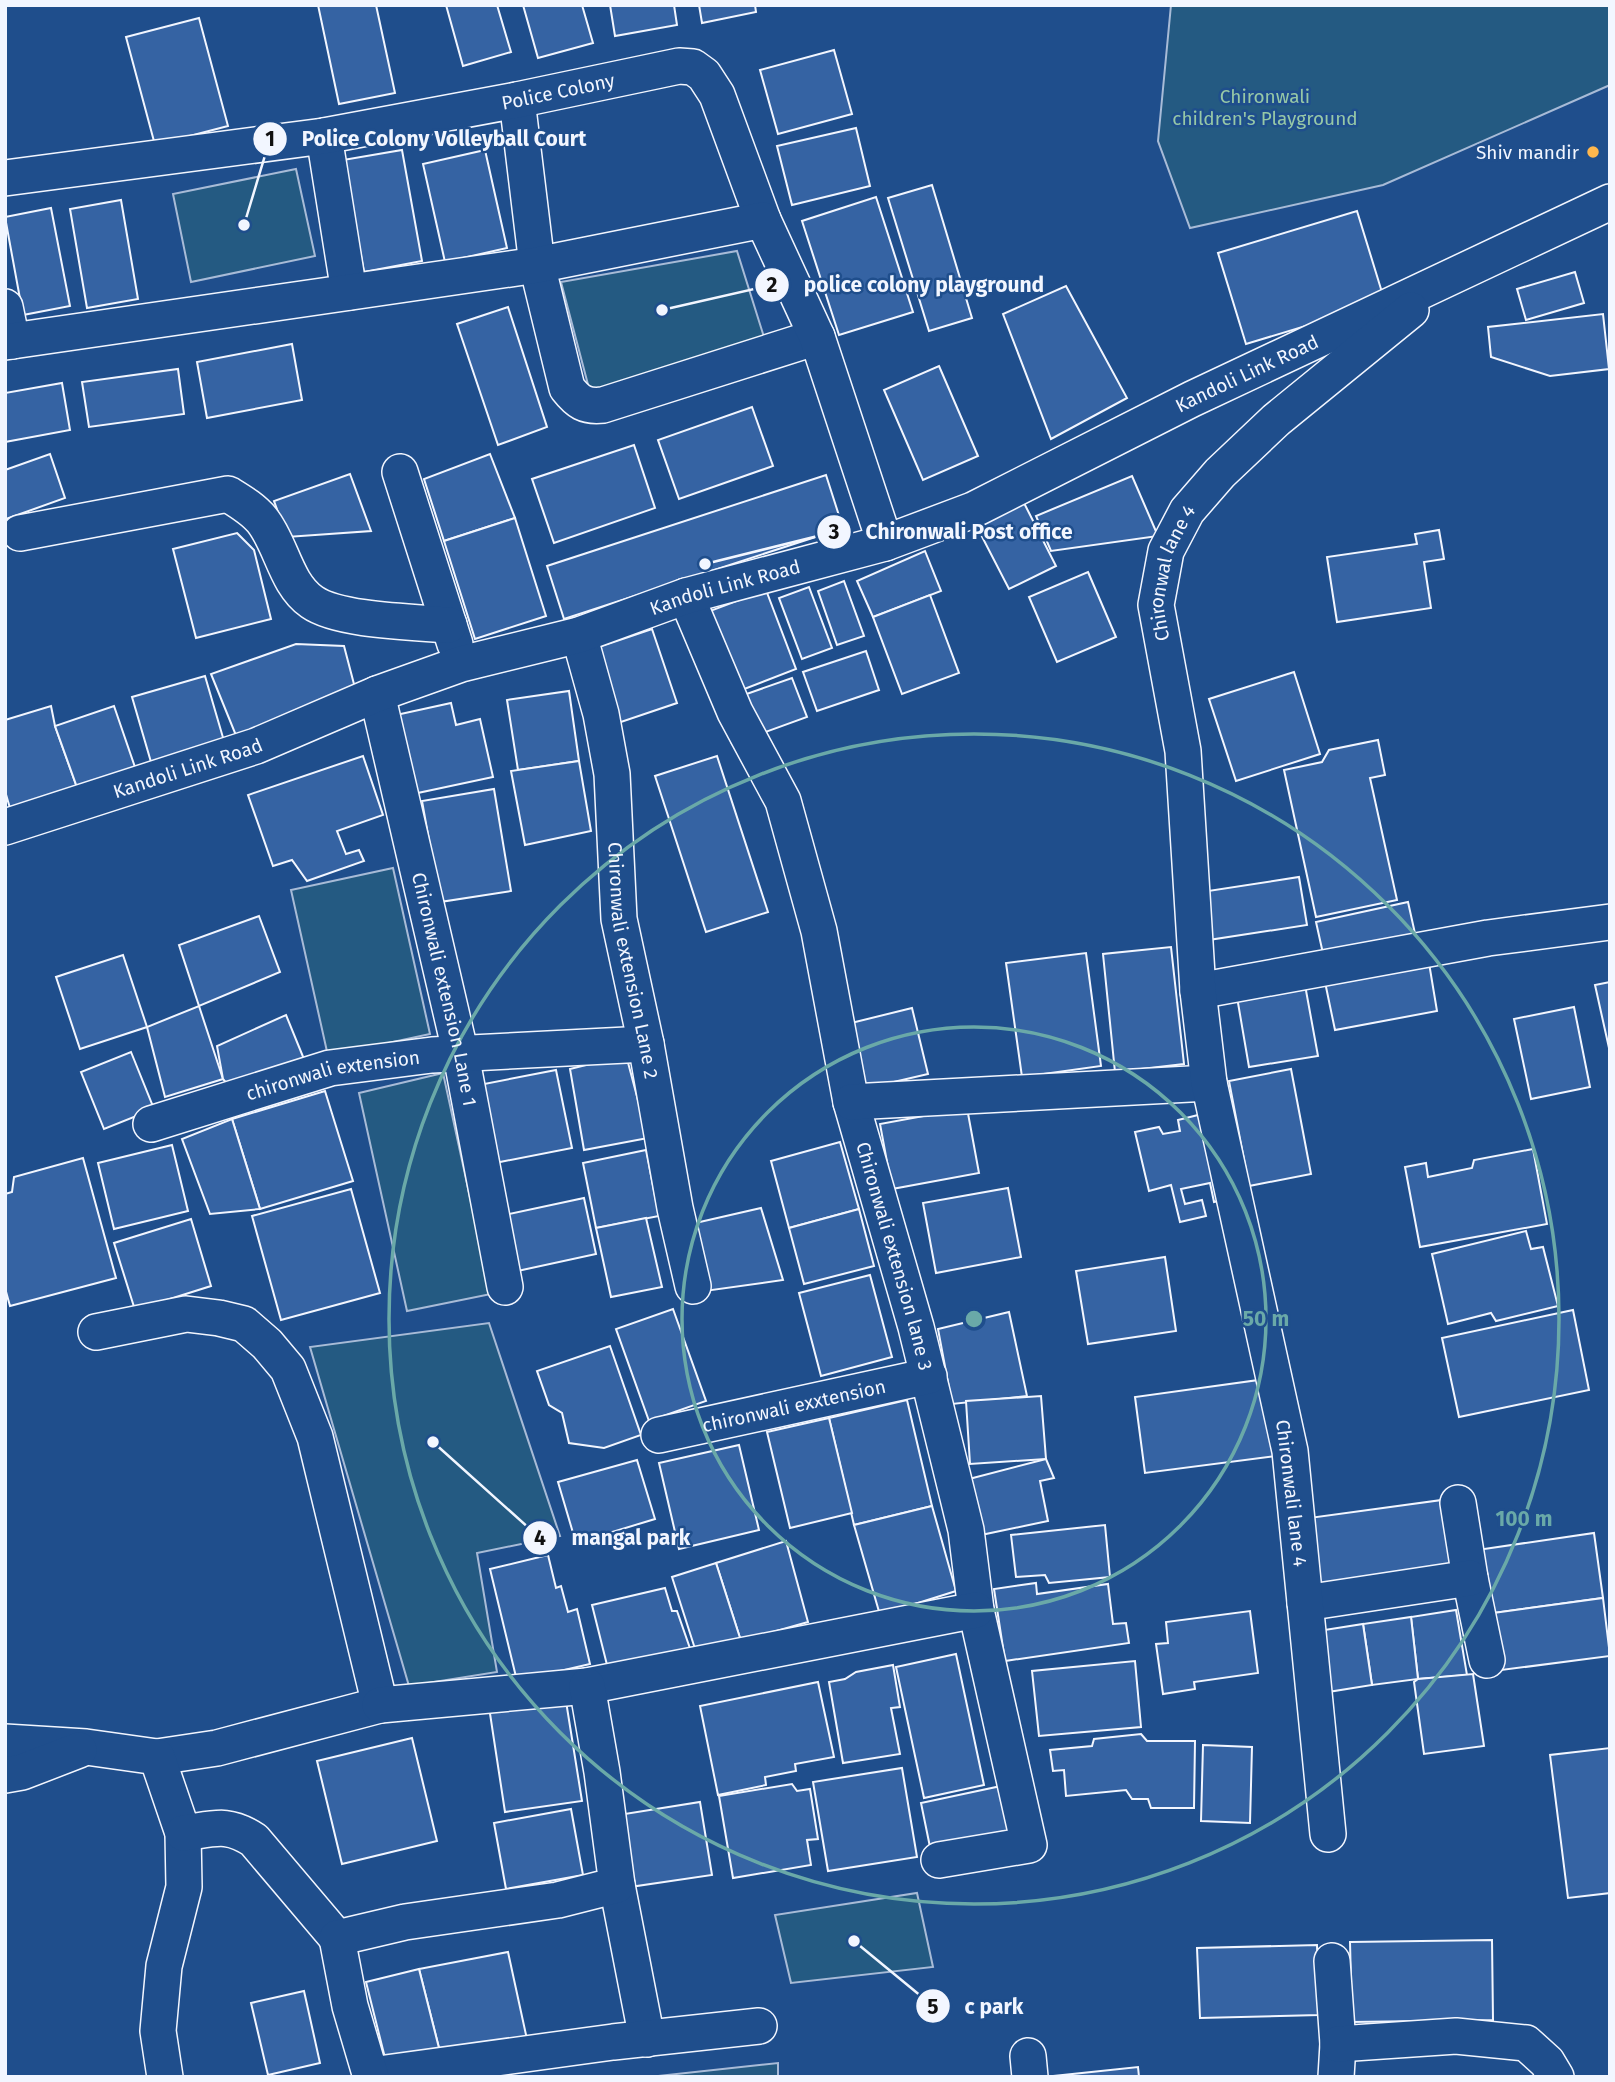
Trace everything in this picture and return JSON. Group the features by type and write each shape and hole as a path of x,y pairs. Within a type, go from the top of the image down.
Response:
{"street":[{"name":"Police Colony","path":"5,178 324,136 679,66 693,67 704,75 717,95 763,220"},
{"path":"517,100 537,265 567,388 577,400 589,406 603,405 817,337"},
{"path":"324,136 349,292"},
{"name":"Kandoli Link Road","path":"5,827 256,746 377,694 461,664 579,635 685,596 886,543 973,510 1192,399 1610,202"},
{"path":"7,330 349,292 537,265 763,220 817,337 886,543"},
{"name":"Chironwal lane 4","path":"1198,991 1183,751 1156,605 1166,551 1187,511 1220,473 1276,420 1456,274"},
{"path":"400,472 461,664"},
{"path":"20,533 228,494 264,521 297,586 313,603 351,617 449,625"},
{"name":"Chironwali extension lane 3","path":"685,596 735,712 783,801 819,931 851,1102 929,1377 966,1530 976,1611 1030,1845 939,1860"},
{"name":"Chironwali extension Lane 2","path":"579,635 601,714 612,774 619,919 646,1044 675,1208 693,1286"},
{"name":"Chironwali extension Lane 1","path":"377,694 461,1055 505,1287"},
{"path":"1198,991 1488,938 1610,922"},
{"name":"Chironwali lane 4","path":"1198,991 1209,1083 1290,1451 1328,1834"},
{"name":"chironwali extension","path":"151,1124 330,1068 432,1055 646,1044"},
{"path":"851,1102 1209,1083"},
{"path":"96,1332 186,1314 219,1318 244,1324 267,1343 288,1369 315,1437 380,1705"},
{"name":"chironwali exxtension","path":"659,1435 929,1377"},
{"path":"1458,1503 1487,1660"},
{"path":"1305,1603 1470,1578"},
{"path":"5,1742 86,1747 157,1756 217,1748 380,1705 587,1686 976,1611"},
{"path":"587,1686 617,1885 648,2039"},
{"path":"5,1775 22,1772 86,1747"},
{"path":"157,1756 183,1833 184,1887 164,1966 158,2031 165,2077"},
{"path":"183,1833 229,1827 254,1840 337,1938 350,2006 371,2076 612,2042 759,2026"},
{"path":"337,1938 405,1922 558,1900 617,1885"},
{"path":"1332,1961 1337,2060 1456,2036 1526,2043 1547,2062 1556,2077"}],"green space":[{"name":"Chironwali children's Playground","path":"1171,5 1610,5 1610,85 1383,185 1190,228 1158,141"},
{"path":"296,169 315,256 191,282 173,194"},
{"path":"737,251 764,337 591,396 561,282"},
{"path":"393,868 430,1034 328,1056 291,890"},
{"path":"443,1073 491,1294 407,1311 359,1093"},
{"path":"489,1323 560,1536 477,1553 497,1672 409,1686 310,1347"},
{"path":"917,1893 933,1967 791,1983 775,1915"},
{"path":"778,2063 778,2077 649,2077"}],"building":[{"path":"318,5 376,5 395,93 339,104"},
{"path":"446,5 497,5 511,52 463,66"},
{"path":"523,5 582,5 593,43 538,58"},
{"path":"610,5 674,5 677,25 615,36"},
{"path":"699,5 755,5 756,12 702,23"},
{"path":"199,18 228,126 155,145 126,37"},
{"path":"834,50 852,114 778,134 760,70"},
{"path":"856,128 870,186 792,205 777,146"},
{"path":"402,150 422,261 364,272 343,160"},
{"path":"485,150 507,248 445,262 423,164"},
{"path":"932,185 972,318 929,331 888,198"},
{"path":"876,197 913,312 839,335 802,221"},
{"path":"121,200 138,299 87,308 70,209"},
{"path":"51,208 70,306 23,315 5,217"},
{"path":"1357,211 1385,302 1246,344 1218,253"},
{"path":"1575,272 1584,303 1526,320 1517,289"},
{"path":"1066,286 1127,398 1051,439 1003,314"},
{"path":"508,307 547,427 498,445 457,324"},
{"path":"1603,314 1609,369 1550,376 1491,357 1488,327"},
{"path":"292,344 302,400 207,418 197,362"},
{"path":"939,366 978,456 923,480 884,390"},
{"path":"178,369 184,414 89,427 82,382"},
{"path":"62,383 70,430 5,442 5,393"},
{"path":"752,407 773,466 679,499 658,440"},
{"path":"634,445 655,508 554,543 532,479"},
{"path":"50,454 65,498 6,519 5,470"},
{"path":"490,454 515,518 444,541 424,479"},
{"path":"350,474 371,531 287,537 274,501"},
{"path":"826,475 843,528 564,619 547,566"},
{"path":"1132,476 1158,536 1051,551 1036,516"},
{"path":"1024,503 1056,566 1009,589 977,527"},
{"path":"515,518 546,616 475,639 444,541"},
{"path":"1439,530 1444,559 1424,562 1431,608 1337,622 1327,557 1417,544 1415,534"},
{"path":"237,533 254,550 271,619 196,638 173,549"},
{"path":"925,551 941,591 873,617 857,581"},
{"path":"1088,572 1116,637 1057,662 1029,597"},
{"path":"844,581 864,636 837,645 818,591"},
{"path":"809,587 832,648 802,659 779,598"},
{"path":"766,590 796,669 716,700 686,620"},
{"path":"930,595 959,673 902,694 873,617"},
{"path":"652,629 677,703 615,724 590,650"},
{"path":"296,644 344,646 355,688 237,738 211,674"},
{"path":"866,651 879,690 817,711 803,672"},
{"path":"1294,672 1320,754 1236,781 1209,699"},
{"path":"205,676 224,741 151,762 132,697"},
{"path":"792,678 807,717 732,744 718,704"},
{"path":"569,691 579,761 518,770 507,700"},
{"path":"451,703 456,725 480,719 493,777 413,794 396,715"},
{"path":"51,706 55,726 79,793 12,815 5,791 5,720"},
{"path":"114,706 137,773 79,793 55,726"},
{"path":"1378,740 1385,775 1370,778 1397,900 1316,917 1284,770 1322,762 1329,750"},
{"path":"363,756 383,815 337,831 346,854 359,850 364,861 307,881 292,860 273,866 248,795"},
{"path":"717,756 768,912 706,932 655,776"},
{"path":"579,761 591,831 525,845 511,771"},
{"path":"494,789 511,891 440,902 422,801"},
{"path":"1299,877 1307,925 1202,941 1195,893"},
{"path":"1408,902 1416,938 1324,958 1316,922"},
{"path":"259,916 280,972 199,1006 179,945"},
{"path":"1171,947 1184,1064 1115,1072 1103,954"},
{"path":"1086,953 1101,1066 1022,1077 1006,963"},
{"path":"123,955 147,1027 80,1049 56,977"},
{"path":"1429,963 1437,1011 1335,1030 1325,982"},
{"path":"1610,982 1610,1048 1609,1048 1595,985"},
{"path":"1305,985 1318,1056 1249,1067 1237,997"},
{"path":"199,1006 223,1079 165,1097 147,1027"},
{"path":"1574,1007 1590,1087 1531,1099 1514,1019"},
{"path":"912,1008 928,1074 855,1091 839,1026"},
{"path":"286,1015 306,1064 232,1090 223,1079 217,1046"},
{"path":"131,1052 154,1109 104,1129 81,1072"},
{"path":"626,1055 648,1138 584,1150 570,1069"},
{"path":"1291,1069 1311,1174 1249,1186 1229,1081"},
{"path":"556,1070 572,1148 495,1163 479,1085"},
{"path":"325,1091 353,1181 260,1209 232,1119"},
{"path":"967,1108 979,1173 892,1189 880,1124"},
{"path":"1202,1114 1223,1200 1214,1202 1210,1183 1181,1189 1185,1204 1202,1200 1206,1216 1180,1222 1171,1185 1149,1191 1135,1132 1159,1127 1163,1134 1180,1131 1178,1120"},
{"path":"232,1119 260,1209 210,1214 182,1139"},
{"path":"840,1142 859,1209 789,1228 771,1161"},
{"path":"172,1145 188,1211 114,1229 98,1163"},
{"path":"1533,1149 1547,1224 1420,1247 1405,1167 1426,1163 1428,1177 1472,1168 1474,1160"},
{"path":"646,1150 659,1216 596,1228 583,1163"},
{"path":"83,1158 116,1278 10,1306 5,1288 5,1194 12,1192 14,1177"},
{"path":"1008,1188 1021,1257 936,1273 923,1203"},
{"path":"351,1189 380,1293 281,1320 252,1216"},
{"path":"584,1198 596,1254 513,1272 500,1216"},
{"path":"761,1208 783,1280 705,1291 691,1224"},
{"path":"859,1209 874,1266 804,1284 789,1228"},
{"path":"646,1218 662,1287 611,1297 596,1228"},
{"path":"191,1219 211,1286 135,1310 114,1243"},
{"path":"1526,1231 1531,1249 1543,1247 1558,1306 1496,1321 1491,1313 1448,1324 1432,1254"},
{"path":"1165,1257 1176,1331 1088,1344 1076,1271"},
{"path":"870,1275 892,1357 821,1376 799,1293"},
{"path":"673,1309 706,1401 649,1421 616,1329"},
{"path":"1573,1310 1589,1390 1459,1417 1442,1338"},
{"path":"1009,1312 1027,1396 952,1404 938,1329"},
{"path":"610,1346 641,1435 604,1448 569,1443 562,1413 549,1405 537,1371"},
{"path":"1266,1379 1276,1456 1145,1473 1135,1397"},
{"path":"1041,1396 1046,1459 970,1464 966,1401"},
{"path":"907,1400 932,1506 854,1525 829,1418"},
{"path":"829,1418 852,1513 790,1528 767,1432"},
{"path":"739,1445 759,1530 679,1549 659,1463"},
{"path":"1046,1459 1054,1478 1040,1481 1048,1521 981,1535 969,1479"},
{"path":"637,1460 655,1519 576,1543 558,1482"},
{"path":"1442,1500 1451,1570 1318,1587 1309,1518"},
{"path":"932,1506 956,1591 880,1615 854,1525"},
{"path":"1105,1525 1110,1577 1049,1583 1045,1575 1016,1577 1011,1535"},
{"path":"1594,1533 1603,1598 1486,1614 1477,1550"},
{"path":"786,1541 808,1622 741,1641 716,1563"},
{"path":"548,1555 556,1588 561,1586 568,1612 577,1609 590,1664 517,1681 490,1569"},
{"path":"716,1563 741,1641 697,1655 672,1577"},
{"path":"1036,1583 1037,1594 1108,1584 1113,1624 1126,1623 1129,1643 1005,1661 994,1589"},
{"path":"665,1588 672,1611 677,1611 693,1657 608,1669 592,1605"},
{"path":"1603,1598 1610,1656 1494,1671 1486,1614"},
{"path":"1456,1610 1467,1675 1418,1679 1411,1617"},
{"path":"1250,1611 1258,1673 1194,1682 1195,1689 1163,1694 1156,1644 1168,1643 1166,1622"},
{"path":"1411,1617 1418,1679 1372,1685 1363,1624"},
{"path":"1363,1624 1372,1685 1328,1692 1318,1631"},
{"path":"956,1654 984,1785 924,1798 896,1667"},
{"path":"1135,1661 1141,1727 1039,1736 1032,1671"},
{"path":"893,1665 900,1707 891,1708 900,1754 843,1763 829,1682 845,1679 856,1672"},
{"path":"1473,1674 1484,1746 1424,1754 1414,1682 1418,1679"},
{"path":"818,1682 834,1757 795,1764 796,1771 765,1777 766,1785 718,1795 700,1706"},
{"path":"565,1695 582,1801 505,1812 489,1707"},
{"path":"1141,1734 1147,1741 1195,1741 1194,1808 1151,1808 1148,1799 1132,1799 1126,1790 1066,1796 1064,1770 1053,1771 1050,1750 1092,1746 1094,1739"},
{"path":"412,1738 437,1841 342,1864 317,1761"},
{"path":"1203,1745 1252,1747 1250,1823 1201,1821"},
{"path":"1610,1748 1610,1893 1568,1898 1550,1755"},
{"path":"902,1768 917,1857 828,1871 813,1782"},
{"path":"792,1784 797,1791 810,1789 818,1839 807,1840 811,1865 733,1878 719,1796"},
{"path":"1001,1786 1010,1830 930,1847 921,1803"},
{"path":"700,1802 712,1875 623,1888 612,1816"},
{"path":"571,1809 583,1875 506,1889 494,1823"},
{"path":"1492,1940 1493,2020 1352,2022 1350,1942"},
{"path":"1317,1945 1319,2015 1200,2018 1197,1948"},
{"path":"508,1952 528,2044 439,2048 419,1969"},
{"path":"419,1969 439,2048 386,2062 366,1982"},
{"path":"304,1991 320,2063 268,2075 251,2003"},
{"path":"1138,2067 1139,2077 1054,2077 1054,2076"}],"place":[{"name":"Shiv mandir","path":"1593,152"},
{"name":"Police Colony Volleyball Court","path":"244,225"},
{"name":"police colony playground","path":"662,310"},
{"name":"Chironwali Post office","path":"705,564"},
{"name":"mangal park","path":"433,1442"},
{"name":"c park","path":"854,1941"}]}
